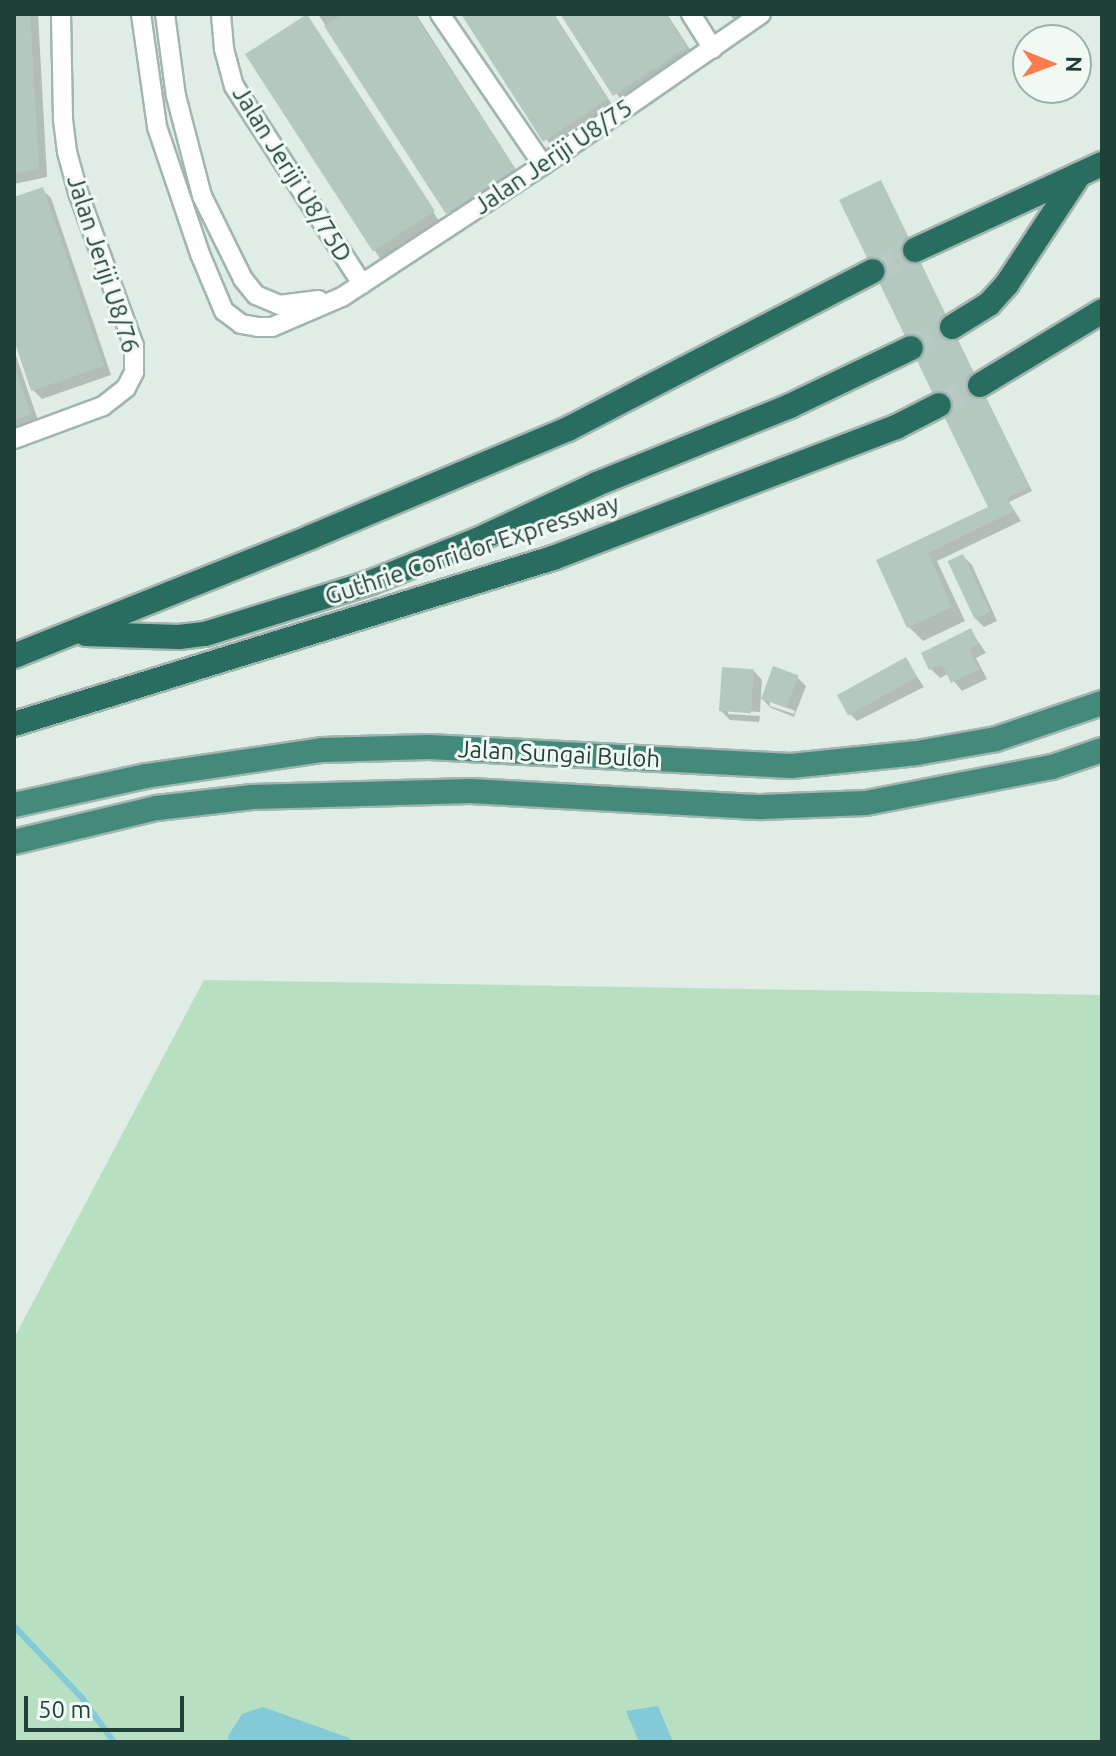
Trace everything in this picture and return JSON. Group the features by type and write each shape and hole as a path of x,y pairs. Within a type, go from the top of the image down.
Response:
{"highway":[{"path":"915,250 1102,164"},
{"path":"952,327 989,304 1007,284 1079,175"},
{"path":"14,656 75,634 568,429 873,271"},
{"path":"980,385 1102,311"},
{"path":"75,634 179,637 205,634 369,583 477,540 597,484 790,406 911,348"},
{"name":"Guthrie Corridor Expressway","path":"14,724 553,558 896,427 939,405"},
{"name":"Jalan Sungai Buloh","path":"14,805 146,776 322,750 429,747 791,766 917,753 996,739 1102,703"},
{"name":"Jalan Sungai Buloh","path":"14,842 157,808 252,797 471,791 761,807 866,803 1052,767 1102,750"}],"street":[{"name":"Jalan Jeriji U8/76","path":"14,439 103,406 126,388 134,372 134,346 78,192 67,152 63,118 61,14"},
{"name":"Jalan Jeriji U8/75","path":"141,14 157,127 200,254 224,311 241,324 272,327 342,297 543,165 761,14"},
{"name":"Jalan Jeriji U8/75","path":"165,14 176,96 202,196 243,279 256,295 279,305 342,297"},
{"name":"Jalan Jeriji U8/75D","path":"221,14 224,49 234,86 362,284"},
{"path":"440,14 543,165"},
{"path":"691,14 713,49"}],"green space":[{"path":"204,980 1102,995 1102,1742 14,1742 14,1338"}],"water":[{"path":"658,1706 673,1742 639,1742 626,1711"},
{"path":"263,1707 354,1742 229,1742 228,1736 242,1714"}],"building":[{"path":"14,14 30,14 39,168 14,174"},
{"path":"307,14 435,211 373,251 245,54"},
{"path":"343,14 414,14 515,169 446,214 324,26"},
{"path":"461,14 553,14 608,99 543,142"},
{"path":"560,14 666,14 687,47 613,96"},
{"path":"881,180 1029,487 1007,498 1014,511 928,553 952,607 907,628 876,560 988,507 839,200"},
{"path":"43,187 104,366 31,391 14,340 14,197"},
{"path":"14,365 31,414 14,420"},
{"path":"963,554 990,612 975,619 948,561"},
{"path":"971,628 979,644 969,649 979,669 951,683 942,664 929,670 921,653"},
{"path":"906,657 917,677 848,715 837,695"},
{"path":"773,666 798,675 786,708 761,699"},
{"path":"722,667 754,669 751,713 719,711"}],"waterway":[{"path":"14,1626 82,1698 114,1742"}],"tunnel":[{"path":"873,271 915,250"},
{"path":"911,348 952,327"},
{"path":"939,405 980,385"}]}
